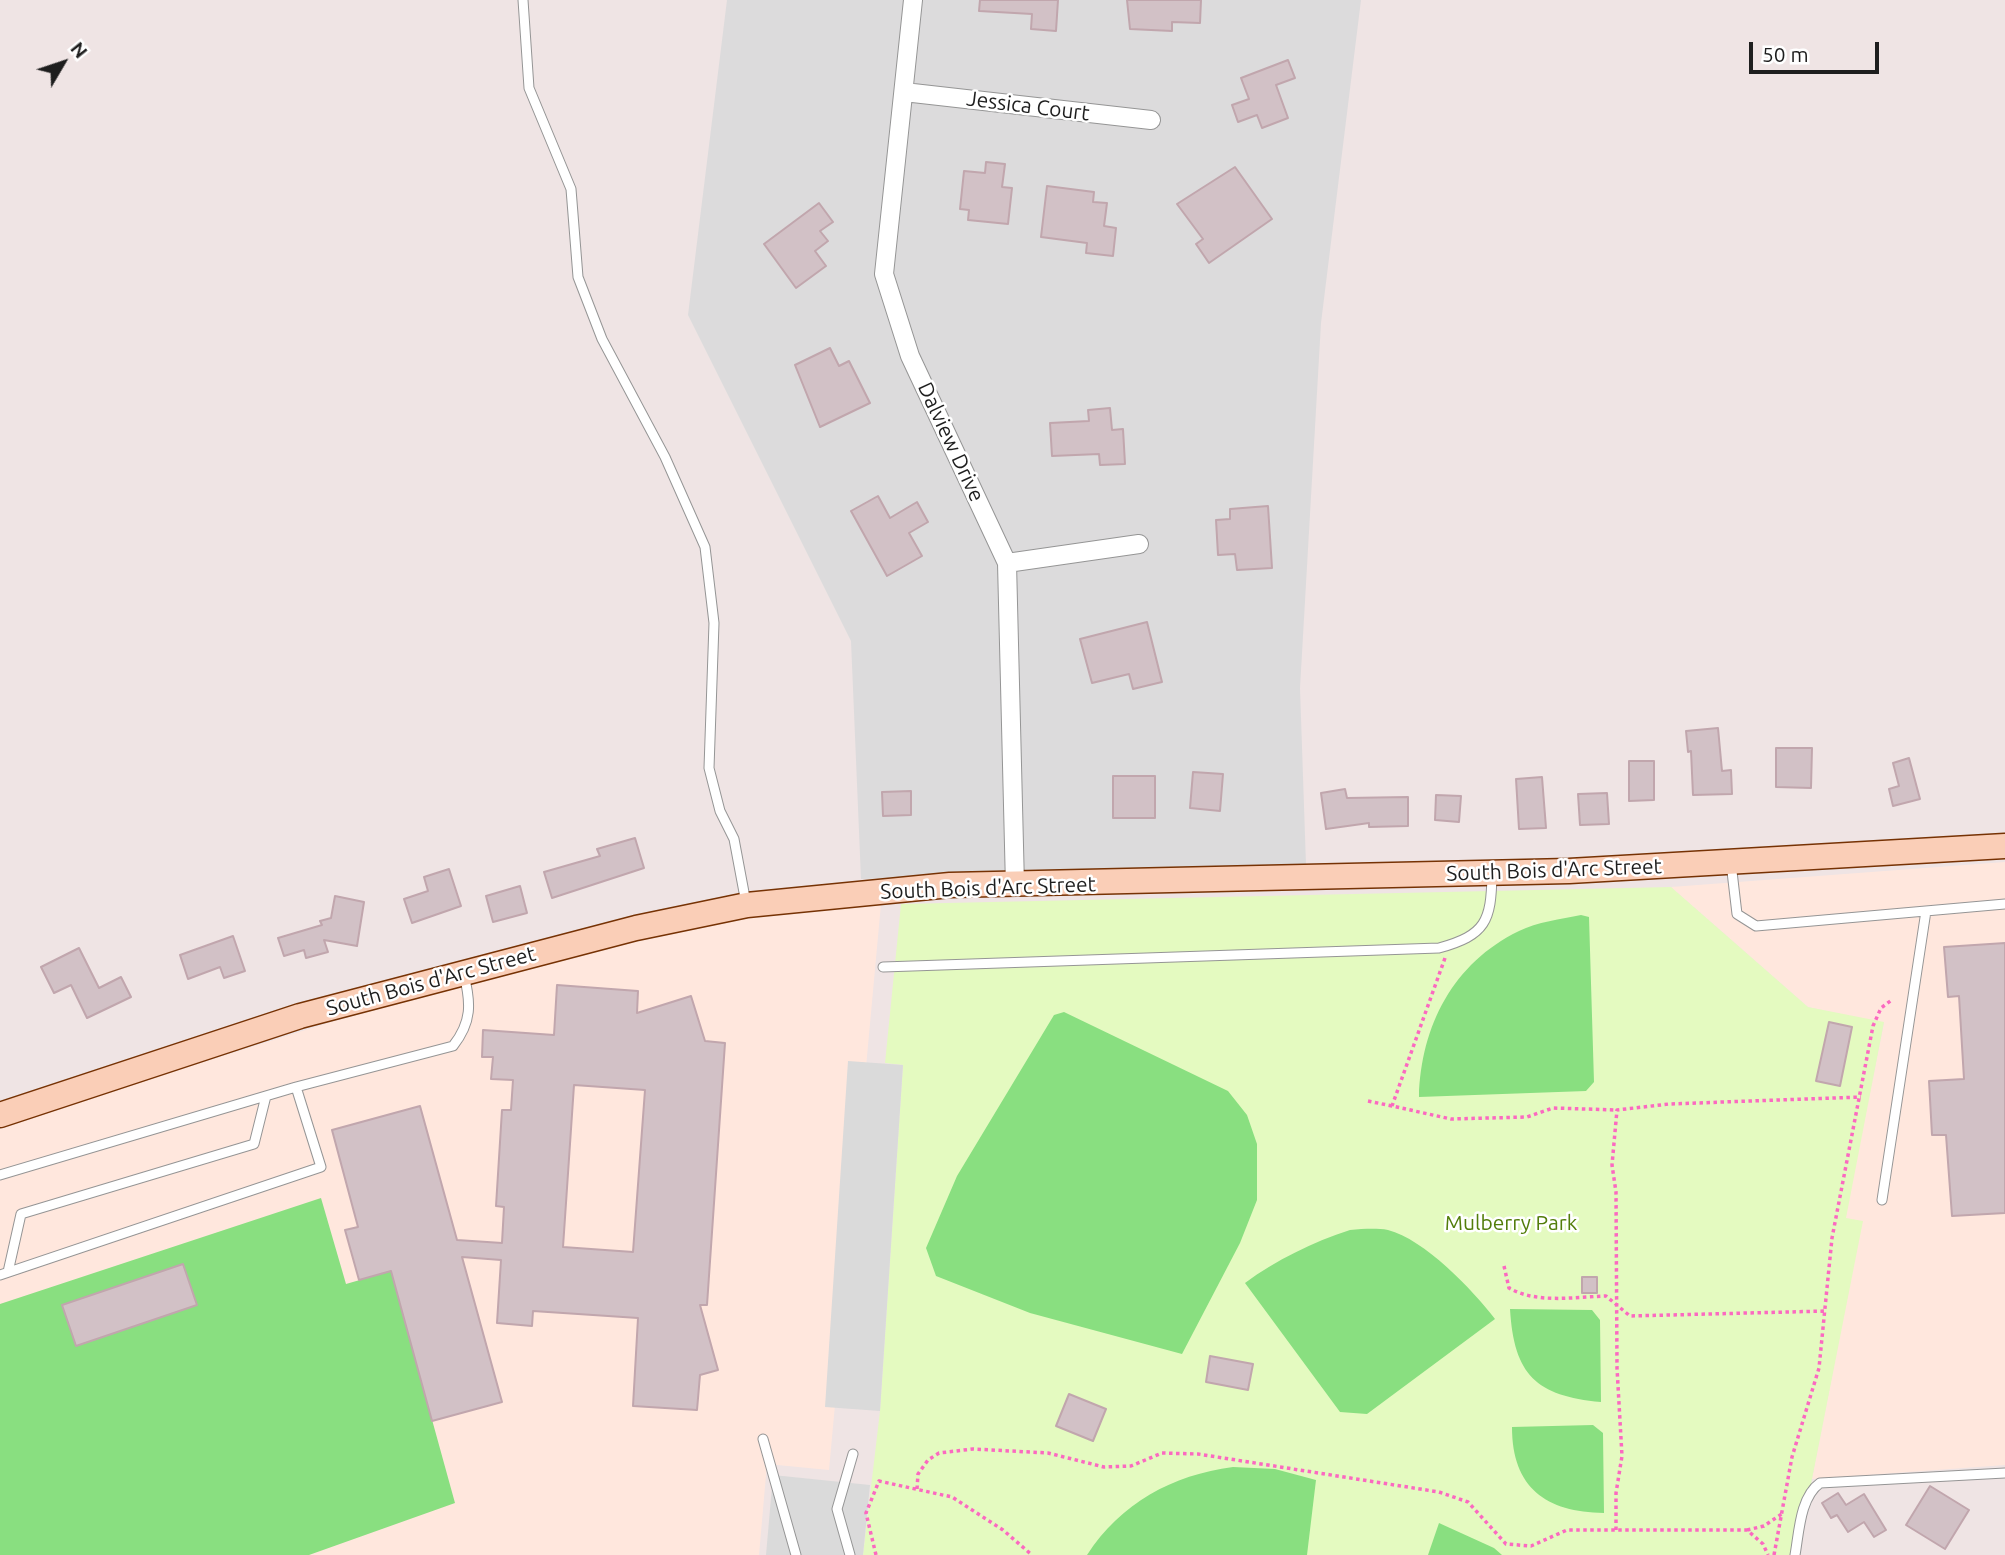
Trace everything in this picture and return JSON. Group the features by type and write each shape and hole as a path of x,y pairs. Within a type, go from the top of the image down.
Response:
{"main road":[{"name":"South Bois d'Arc Street","path":"0,1115 300,1016 636,928 747,905 950,886 1492,874 2005,846"}],"street":[{"name":"Dalview Drive","path":"913,0 884,274 910,356 1007,563 1015,886"},
{"name":"Jessica Court","path":"904,92 1151,120"},
{"path":"1007,563 1139,544"}],"lane":[{"path":"523,0 529,88 571,189 578,277 602,339 665,457 705,547 714,623 709,768 720,811 734,839 747,905"},
{"path":"1730,862 1737,914 1756,926 2005,904"},
{"path":"883,967 1448,946 1463,942 1487,922 1491,909 1492,874"},
{"path":"1882,1200 1926,911"},
{"path":"0,1175 296,1087 453,1046 469,1018 470,1001 463,972"},
{"path":"4,1274 321,1167 296,1087"},
{"path":"4,1274 21,1214 254,1144 266,1096"},
{"path":"763,1439 796,1555"},
{"path":"849,1555 837,1509 853,1454"},
{"path":"1795,1555 1805,1504 1812,1488 1820,1483 2005,1473"}],"path":[{"path":"1392,1106 1448,946"},
{"path":"1774,1555 1792,1457 1819,1368 1827,1311 1832,1238 1861,1097 1872,1027 1881,1008 1893,999"},
{"path":"1368,1101 1451,1119 1527,1117 1553,1108 1617,1110 1669,1104 1861,1097"},
{"path":"1616,1530 1616,1493 1622,1456 1617,1368 1616,1192 1612,1176 1617,1110"},
{"path":"1504,1266 1509,1288 1518,1293 1537,1298 1606,1296 1630,1316 1827,1311"},
{"path":"916,1489 918,1474 939,1452 973,1449 1048,1453 1104,1467 1130,1466 1162,1453 1198,1454 1440,1492 1468,1502 1506,1544 1531,1546 1567,1530 1747,1530 1764,1526 1783,1513"},
{"path":"876,1555 866,1513 879,1481 951,1497 1003,1530 1032,1555"},
{"path":"1747,1530 1763,1544 1768,1555"}],"shaded area":[{"path":"727,0 1361,0 1321,323 1300,688 1306,865 861,879 851,641 688,315"},
{"path":"2005,862 2005,1465 1812,1479 1862,1222 1845,1218 1884,1023 1808,1007 1671,887"},
{"path":"881,904 829,1470 767,1464 759,1555 0,1555 0,1129 92,1097 331,1022 631,940 729,918 800,909"},
{"path":"848,1061 903,1065 880,1411 825,1407"},
{"path":"773,1475 870,1485 863,1555 766,1555"}],"green space":[{"name":"Mulberry Park","path":"1671,887 1808,1007 1884,1022 1846,1218 1863,1221 1797,1555 863,1555 880,1411 903,1065 885,1063 901,904"},
{"path":"1581,915 1589,917 1594,1082 1586,1091 1419,1097 1426,1046 1434,1022 1459,979 1476,960 1496,944 1519,931 1541,923"},
{"path":"1064,1012 1228,1091 1247,1115 1257,1144 1257,1200 1240,1243 1182,1354 1030,1313 936,1276 926,1248 957,1176 1054,1015"},
{"path":"321,1198 346,1284 391,1271 455,1503 309,1555 0,1555 0,1304"},
{"path":"1350,1230 1388,1230 1417,1244 1461,1280 1495,1319 1367,1414 1340,1412 1245,1283 1295,1252"},
{"path":"1510,1309 1592,1310 1600,1320 1601,1402 1560,1394 1533,1378 1523,1366 1517,1351"},
{"path":"1593,1425 1603,1433 1604,1513 1565,1508 1536,1492 1518,1466 1514,1448 1512,1427"},
{"path":"1233,1467 1275,1469 1316,1480 1307,1555 1087,1555 1116,1520 1150,1494 1189,1477"},
{"path":"1439,1523 1494,1548 1502,1555 1428,1555"}],"building":[{"path":"980,0 1058,0 1056,31 1031,29 1032,14 979,11"},
{"path":"1127,0 1201,0 1200,23 1172,22 1172,31 1130,29"},
{"path":"1288,60 1295,78 1276,85 1288,118 1262,128 1257,115 1238,122 1232,105 1249,99 1241,78"},
{"path":"986,162 1005,164 1002,187 1012,188 1008,224 968,220 969,210 960,209 964,171 985,173"},
{"path":"1235,167 1272,219 1209,263 1196,244 1203,239 1177,204"},
{"path":"1047,186 1094,192 1093,202 1107,203 1104,226 1116,228 1113,256 1086,253 1087,243 1041,237"},
{"path":"819,203 833,222 820,231 828,241 815,251 826,266 796,288 764,244"},
{"path":"830,348 839,366 849,361 870,403 820,427 795,365"},
{"path":"1110,408 1112,430 1123,429 1125,464 1100,465 1099,454 1052,456 1050,423 1089,421 1088,410"},
{"path":"878,496 890,518 917,502 928,522 909,533 922,556 887,576 851,511"},
{"path":"1268,506 1272,568 1237,570 1235,554 1218,555 1216,520 1230,519 1230,509"},
{"path":"1147,622 1162,682 1133,689 1129,674 1092,683 1080,639"},
{"path":"1718,728 1722,771 1731,770 1732,794 1693,795 1691,751 1688,752 1686,731"},
{"path":"1776,748 1812,748 1811,788 1776,787"},
{"path":"1909,758 1920,799 1893,806 1889,789 1899,786 1893,763"},
{"path":"1629,761 1654,761 1654,800 1629,801"},
{"path":"1193,772 1223,774 1220,811 1190,808"},
{"path":"1113,776 1155,776 1155,818 1113,818"},
{"path":"1542,777 1546,828 1519,829 1516,779"},
{"path":"1345,789 1347,798 1408,797 1408,826 1369,827 1369,823 1326,829 1321,793"},
{"path":"911,791 911,815 883,816 882,792"},
{"path":"1607,793 1609,824 1580,825 1578,794"},
{"path":"1436,795 1461,796 1459,822 1435,820"},
{"path":"635,838 644,868 552,898 544,872 600,856 597,849"},
{"path":"449,869 461,906 412,923 404,899 428,891 424,877"},
{"path":"520,886 527,913 493,922 486,896"},
{"path":"335,896 364,902 357,946 324,940 328,952 306,958 304,950 284,956 278,938 322,925 320,921 331,918"},
{"path":"233,936 245,971 224,978 220,967 188,979 180,955"},
{"path":"2005,943 2005,1213 1952,1216 1946,1135 1932,1135 1929,1081 1964,1079 1959,996 1948,997 1944,947"},
{"path":"79,948 99,988 121,977 131,997 87,1018 71,985 54,993 41,967"},
{"path":"557,985 638,991 637,1013 691,996 705,1041 725,1043 707,1305 700,1305 718,1370 700,1375 697,1410 633,1406 638,1318 533,1311 532,1326 497,1323 501,1260 462,1257 502,1402 432,1421 391,1271 359,1280 345,1230 358,1227 332,1130 420,1106 457,1240 502,1243 504,1207 496,1206 502,1110 511,1110 513,1080 491,1079 493,1057 482,1057 483,1030 554,1035","holes":["574,1085 645,1090 633,1252 563,1247"]},
{"path":"1829,1022 1852,1027 1840,1086 1816,1081"},
{"path":"183,1264 197,1305 76,1346 62,1305"},
{"path":"1582,1277 1597,1277 1597,1293 1582,1293"},
{"path":"1210,1356 1253,1364 1248,1390 1206,1382"},
{"path":"1069,1394 1106,1409 1093,1441 1056,1426"},
{"path":"1930,1486 1969,1510 1945,1549 1906,1525"},
{"path":"1838,1493 1846,1505 1864,1494 1886,1530 1874,1537 1864,1522 1848,1532 1837,1515 1831,1518 1822,1503"}]}
